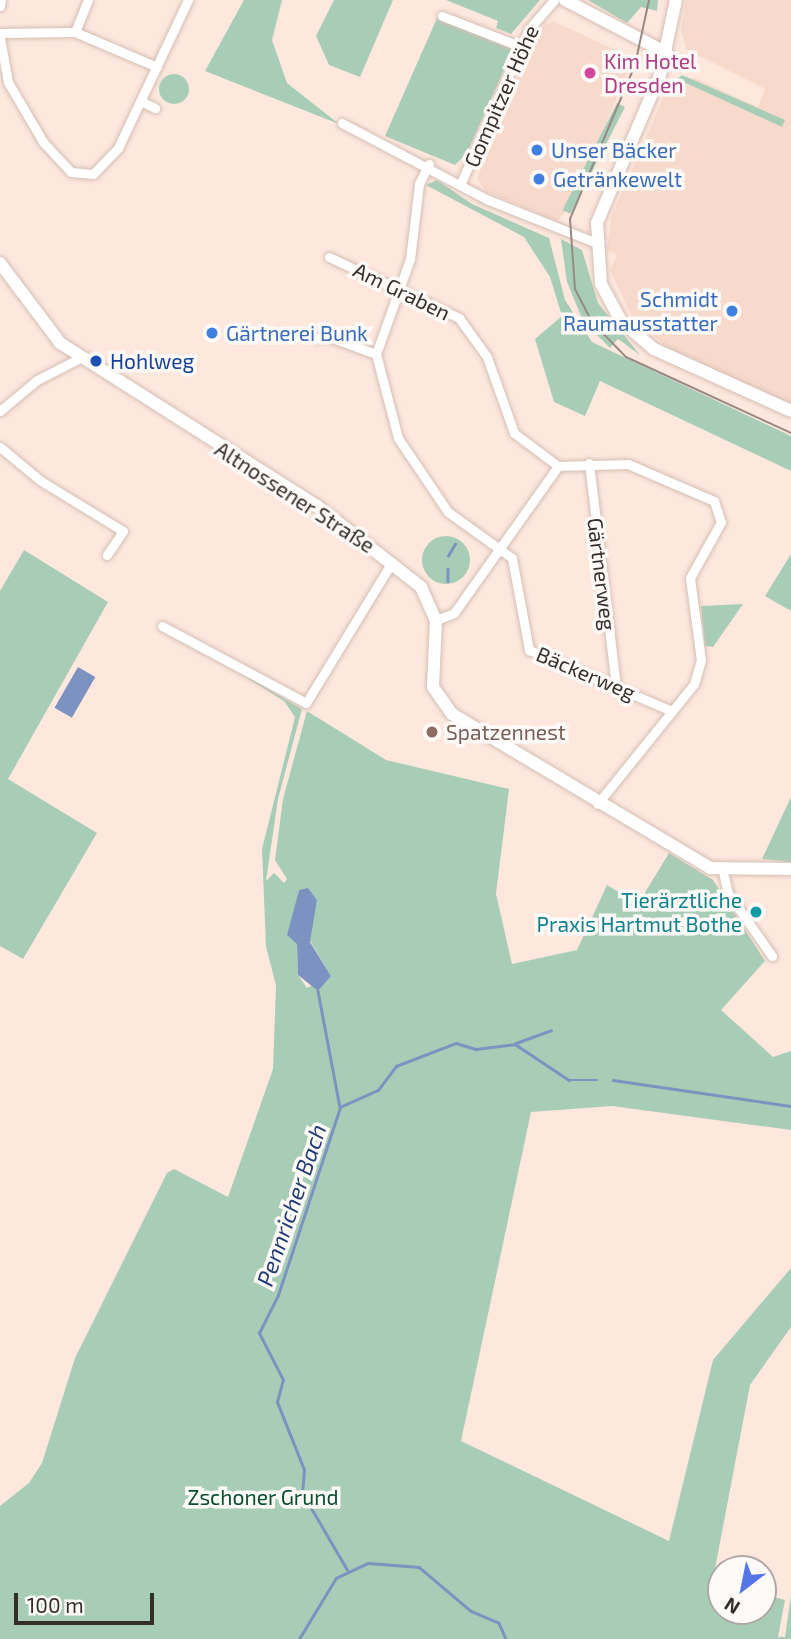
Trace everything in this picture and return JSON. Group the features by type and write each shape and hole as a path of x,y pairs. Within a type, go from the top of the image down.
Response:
{"street":[{"path":"0,6 1,0"},
{"path":"75,32 88,0"},
{"path":"157,67 75,32 0,36 8,82 43,142 71,172 104,168 141,101 157,67 188,0"},
{"name":"Gompitzer Höhe","path":"554,0 541,11 522,47 460,185 594,242"},
{"path":"565,0 667,53"},
{"path":"676,0 667,53 618,169 594,242 611,306 634,335 660,353 791,411"},
{"path":"442,16 522,47"},
{"path":"141,101 155,108"},
{"path":"342,123 429,164 460,185"},
{"path":"429,164 419,184 419,227 376,354 394,427 418,476 448,512 495,547"},
{"name":"Am Graben","path":"329,257 450,312 478,338 514,433 558,466"},
{"name":"Altnossener Straße","path":"0,263 43,326 82,357 317,506 421,587 436,620 431,676 439,700 597,803 723,872"},
{"path":"316,338 327,336 376,354"},
{"path":"0,411 37,380 78,365 82,357"},
{"path":"0,447 41,481 123,531 107,555"},
{"path":"436,620 454,613 495,547 558,466 589,463 638,468 715,501 721,510 690,578 701,660 694,684 670,710 597,803"},
{"name":"Gärtnerweg","path":"589,463 616,685"},
{"name":"Bäckerweg","path":"495,547 516,567 529,650 670,710"},
{"path":"162,626 306,703 392,562"},
{"path":"772,956 728,893 723,872 791,869"}],"shaded area":[{"path":"686,0 791,0 791,405 668,348 633,319 610,270 617,255 607,250 611,217 671,80 695,78 758,107 765,89 686,49 681,28"},
{"path":"553,21 620,52 630,67 571,206 557,221 485,191 477,178 537,29"}],"green space":[{"path":"244,0 282,0 272,40 287,83 339,124 205,71"},
{"path":"334,0 393,0 360,77 329,65 316,36"},
{"path":"446,0 540,0 511,34 496,28 498,21"},
{"path":"588,0 658,0 657,11 641,7 627,23"},
{"path":"438,16 513,50 467,153 455,165 385,136"},
{"path":"174,74 185,78 189,89 185,100 174,104 163,100 159,89 163,78"},
{"path":"682,75 785,120 782,127 686,83 681,93 669,86"},
{"path":"617,103 625,107 571,214 563,210"},
{"path":"437,180 472,204 549,238 565,300 592,342 791,436 791,471 600,381 585,416 554,402 535,339 562,316 550,277 524,237 426,185"},
{"path":"561,239 582,250 598,303 640,355 618,339 610,348 583,321 567,282"},
{"path":"446,536 463,543 470,560 463,577 446,584 429,577 422,560 429,543"},
{"path":"24,550 108,602 8,779 97,833 23,959 0,946 0,591"},
{"path":"791,554 791,611 765,596"},
{"path":"743,604 713,647 705,646 701,606"},
{"name":"Zschoner Grund","path":"206,652 302,709 278,799 266,881 274,873 284,883 287,879 275,860 283,799 307,711 386,760 509,789 496,894 512,964 577,950 607,885 638,904 669,853 713,880 765,961 721,1010 773,1057 791,1051 791,1130 612,1106 531,1112 461,1441 669,1541 713,1360 791,1268 791,1327 750,1385 718,1555 707,1555 707,1625 777,1625 777,1598 785,1600 778,1637 785,1637 791,1595 791,1639 0,1639 0,1506 29,1483 42,1463 75,1358 167,1173 174,1169 228,1197 273,1069 276,985 266,947 262,849 295,717 284,701","holes":["299,890 317,900 309,939 331,976 307,988 298,975 297,943 288,935"]},
{"path":"791,797 791,862 762,859"}],"water":[{"path":"78,667 95,677 72,718 54,708"},
{"path":"308,888 317,900 310,942 331,976 318,991 298,975 297,944 287,935 299,890"}],"waterway":[{"path":"448,556 455,544"},
{"path":"448,569 448,581"},
{"path":"318,991 340,1107"},
{"path":"516,1043 551,1030"},
{"name":"Pennricher Bach","path":"347,1570 302,1493 304,1470 277,1402 283,1380 259,1333 278,1295 340,1107 378,1090 396,1066 456,1043 476,1049 515,1044 569,1080 597,1080"},
{"name":"Pennricher Bach","path":"613,1080 791,1106"},
{"path":"299,1639 336,1578 368,1563 419,1567 471,1611 499,1623 506,1639"}],"tram line":[{"path":"649,0 635,65 570,219 575,289 591,321 626,357 791,433"}],"place":[{"name":"Kim Hotel Dresden","path":"590,73"},
{"name":"Unser Bäcker","path":"537,150"},
{"name":"Getränkewelt","path":"539,179"},
{"name":"Schmidt Raumausstatter","path":"732,311"},
{"name":"Gärtnerei Bunk","path":"212,333"},
{"name":"Hohlweg","path":"96,361"},
{"name":"Spatzennest","path":"432,732"},
{"name":"Tierärztliche Praxis Hartmut Bothe","path":"756,912"}]}
